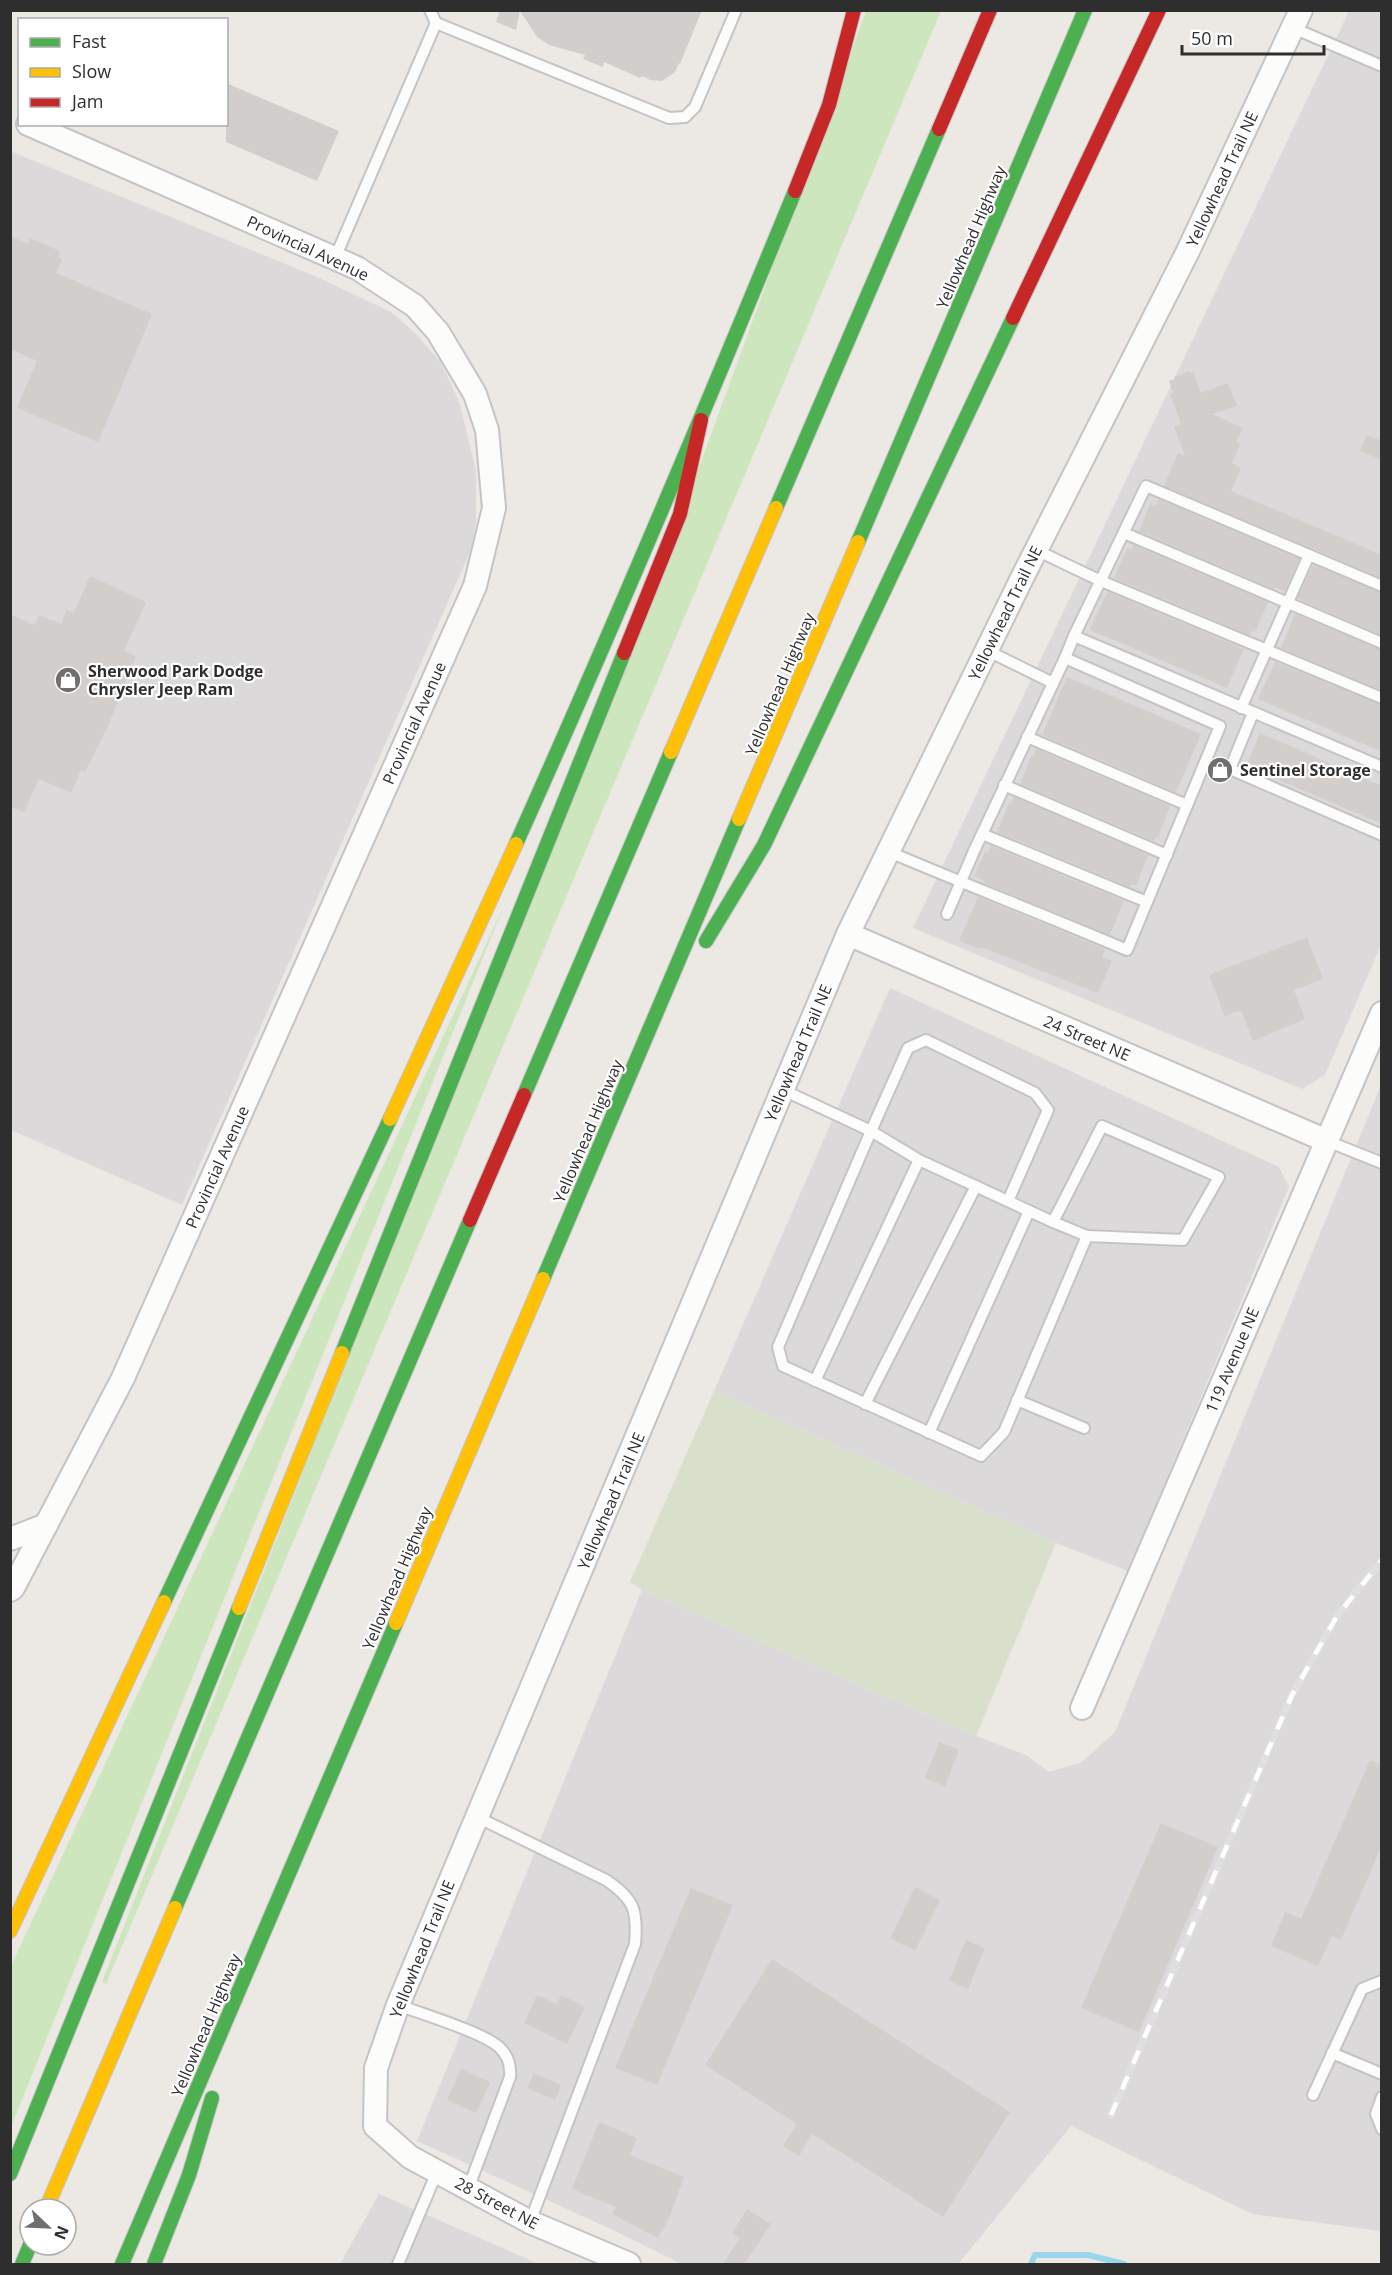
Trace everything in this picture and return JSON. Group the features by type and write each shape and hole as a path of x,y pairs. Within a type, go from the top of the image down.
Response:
{"main road":[{"path":"10,1931 488,907 633,581 776,241 829,105 854,10"},
{"path":"51,2197 990,10"},
{"name":"Yellowhead Highway","path":"122,2265 1085,10"},
{"path":"642,1048 764,845 1160,10"},
{"path":"10,2174 680,514 700,420"},
{"path":"222,2065 258,1944"},
{"path":"154,2265 189,2175 216,2087"}],"street":[{"name":"Yellowhead Trail NE","path":"375,2126 376,2068 398,2005 848,934 986,650 1188,251 1297,20"},
{"name":"Provincial Avenue","path":"10,1590 123,1378 471,597 494,508 487,430 475,394 438,332 414,306 357,268 33,126"},
{"name":"24 Street NE","path":"848,934 1327,1141"},
{"name":"119 Avenue NE","path":"1082,1708 1382,1013"},
{"path":"10,1539 46,1525"},
{"name":"28 Street NE","path":"375,2126 410,2157 437,2172 530,2222 622,2263"}],"lane":[{"path":"430,10 436,23 669,118 685,117 695,107 736,10"},
{"path":"1297,20 1382,66"},
{"path":"334,258 436,23"},
{"path":"947,914 1004,785 1146,486 1382,586"},
{"path":"1124,533 1382,643"},
{"path":"1036,550 1101,580 1382,698"},
{"path":"1241,708 1309,555"},
{"path":"1074,636 1382,767"},
{"path":"986,650 1053,683"},
{"path":"887,851 1127,950 1220,726 1065,658"},
{"path":"1253,713 1230,769 1382,835"},
{"path":"1027,737 1187,805"},
{"path":"1004,785 1167,855"},
{"path":"982,834 1147,902"},
{"path":"1008,1201 1048,1110 1035,1093 926,1040 908,1048 778,1347 783,1366 981,1456 1004,1432 1087,1236"},
{"path":"783,1090 871,1131 919,1160 1053,1222 1087,1236 1183,1240 1219,1178 1102,1126 1053,1222"},
{"path":"1327,1141 1382,1163"},
{"path":"815,1381 919,1160"},
{"path":"865,1404 976,1186"},
{"path":"929,1433 1029,1211"},
{"path":"1017,1400 1084,1428"},
{"path":"477,1817 606,1880 622,1890 635,1911 634,1944 530,2222"},
{"path":"1314,2095 1362,1989 1382,1981"},
{"path":"398,2005 490,2040 506,2056 511,2068 510,2077 468,2189"},
{"path":"1332,2053 1382,2074"},
{"path":"1382,2097 1376,2114 1382,2129"},
{"path":"398,2265 437,2172"}],"shaded area":[{"path":"1349,11 1381,11 1381,945 1325,1075 1302,1089 913,928"},
{"path":"10,151 317,277 391,312 417,335 441,363 459,401 476,470 476,524 470,552 182,1205 11,1130"},
{"path":"890,988 1279,1167 1289,1187 1128,1571 1056,1543 714,1391"},
{"path":"1381,1085 1381,2231 1252,2214 1071,2126 958,2264 682,2264 417,2141 642,1590 976,1736 1026,1755 1049,1772 1082,1762 1115,1732"},
{"path":"379,2194 539,2264 340,2264"}],"green space":[{"path":"866,11 941,11 106,1984 102,1982 702,459"},
{"path":"503,908 11,2127 11,1966"},
{"path":"714,1391 1056,1543 976,1736 642,1590 630,1582"}],"building":[{"path":"500,10 702,10 680,64 675,72 662,81 650,80 642,76 640,78 604,62 603,67 583,59 585,55 549,45 537,37 520,11 516,30 496,22"},
{"path":"228,84 339,131 317,181 226,142"},
{"path":"10,236 28,244 30,238 60,251 58,257 62,259 56,273 152,314 98,442 17,408 37,361 10,349"},
{"path":"1190,371 1190,373 1193,372 1201,393 1228,383 1237,406 1212,414 1243,428 1236,442 1240,444 1232,463 1241,468 1231,491 1382,555 1382,578 1164,486 1178,453 1185,456 1174,426 1181,424 1170,394 1173,393 1169,381"},
{"path":"1367,435 1382,441 1382,460 1360,451"},
{"path":"1158,499 1299,559 1285,591 1274,587 1274,589 1139,531 1150,504 1156,506"},
{"path":"1133,545 1268,602 1255,632 1252,631 1250,635 1114,578 1127,548 1131,549"},
{"path":"1313,565 1382,593 1382,635 1300,600 1298,597"},
{"name":"Sherwood Park Dodge Chrysler Jeep Ram","path":"90,576 146,602 124,651 136,656 108,726 85,772 81,770 71,793 39,779 24,812 10,807 10,614 34,625 39,615 61,624 67,610 74,613"},
{"path":"1108,592 1244,649 1227,688 1090,630"},
{"path":"1295,614 1382,650 1382,690 1281,648"},
{"path":"1275,662 1382,705 1382,752 1258,699"},
{"path":"1067,677 1201,734 1176,792 1042,735"},
{"path":"1260,733 1382,786 1382,824 1246,766"},
{"path":"1036,749 1170,806 1158,838 1156,837 1154,841 1020,784"},
{"path":"1014,797 1148,855 1136,886 1131,884 1130,887 997,832 1009,803 1011,804"},
{"path":"991,846 1124,901 1110,935 984,883 985,881 974,876 985,852 988,853"},
{"path":"978,897 1105,949 1102,957 1112,961 1098,993 981,947 980,949 959,941"},
{"path":"1307,937 1323,979 1294,990 1305,1019 1253,1041 1241,1010 1225,1016 1209,975"},
{"path":"939,1742 959,1750 945,1786 925,1778"},
{"path":"1370,1760 1382,1765 1382,1845 1341,1940 1332,1936 1318,1966 1271,1946 1285,1912 1301,1919"},
{"path":"1161,1823 1218,1847 1139,2032 1081,2008"},
{"path":"915,1887 940,1900 915,1951 890,1938"},
{"path":"691,1888 733,1905 657,2085 615,2068"},
{"path":"966,1940 985,1948 968,1989 949,1981"},
{"path":"772,1959 1010,2112 943,2217 812,2134 799,2156 783,2146 797,2124 705,2065"},
{"path":"537,1995 557,2004 561,1995 585,2007 567,2044 524,2023"},
{"path":"461,2069 490,2082 476,2113 447,2100"},
{"path":"534,2073 561,2085 555,2100 527,2088"},
{"path":"599,2122 637,2138 630,2155 684,2177 670,2216 658,2238 612,2214 616,2207 572,2189"},
{"path":"747,2209 771,2224 744,2265 722,2265 740,2238 732,2233"}],"waterway":[{"path":"1031,2264 1035,2255 1088,2255 1124,2264"}],"railway":[{"path":"1111,2115 1292,1695 1337,1616 1382,1560"}],"traffic: fast":[{"path":"858,542 1085,10"},
{"path":"776,508 939,129"},
{"path":"516,844 658,519 795,191"},
{"path":"706,941 764,845 1013,318"},
{"path":"342,1353 624,653"},
{"path":"524,1095 671,752"},
{"path":"543,1279 739,819"},
{"path":"164,1602 390,1119"},
{"path":"175,1908 470,1220"},
{"path":"10,2174 239,1608"},
{"path":"122,2264 396,1623"},
{"path":"154,2264 189,2175 212,2098"},
{"path":"22,2264 25,2257"}],"traffic: slow":[{"path":"671,752 776,508"},
{"path":"739,819 858,542"},
{"path":"390,1119 516,844"},
{"path":"396,1623 543,1279"},
{"path":"239,1608 342,1353"},
{"path":"10,1931 164,1602"},
{"path":"51,2197 175,1908"}],"traffic: jam":[{"path":"795,191 829,105 854,10"},
{"path":"939,129 990,10"},
{"path":"1013,318 1159,10"},
{"path":"624,653 680,514 701,420"},
{"path":"470,1220 524,1095"}],"place":[{"name":"Sherwood Park Dodge Chrysler Jeep Ram","path":"68,680"},
{"name":"Sentinel Storage","path":"1220,770"}]}
